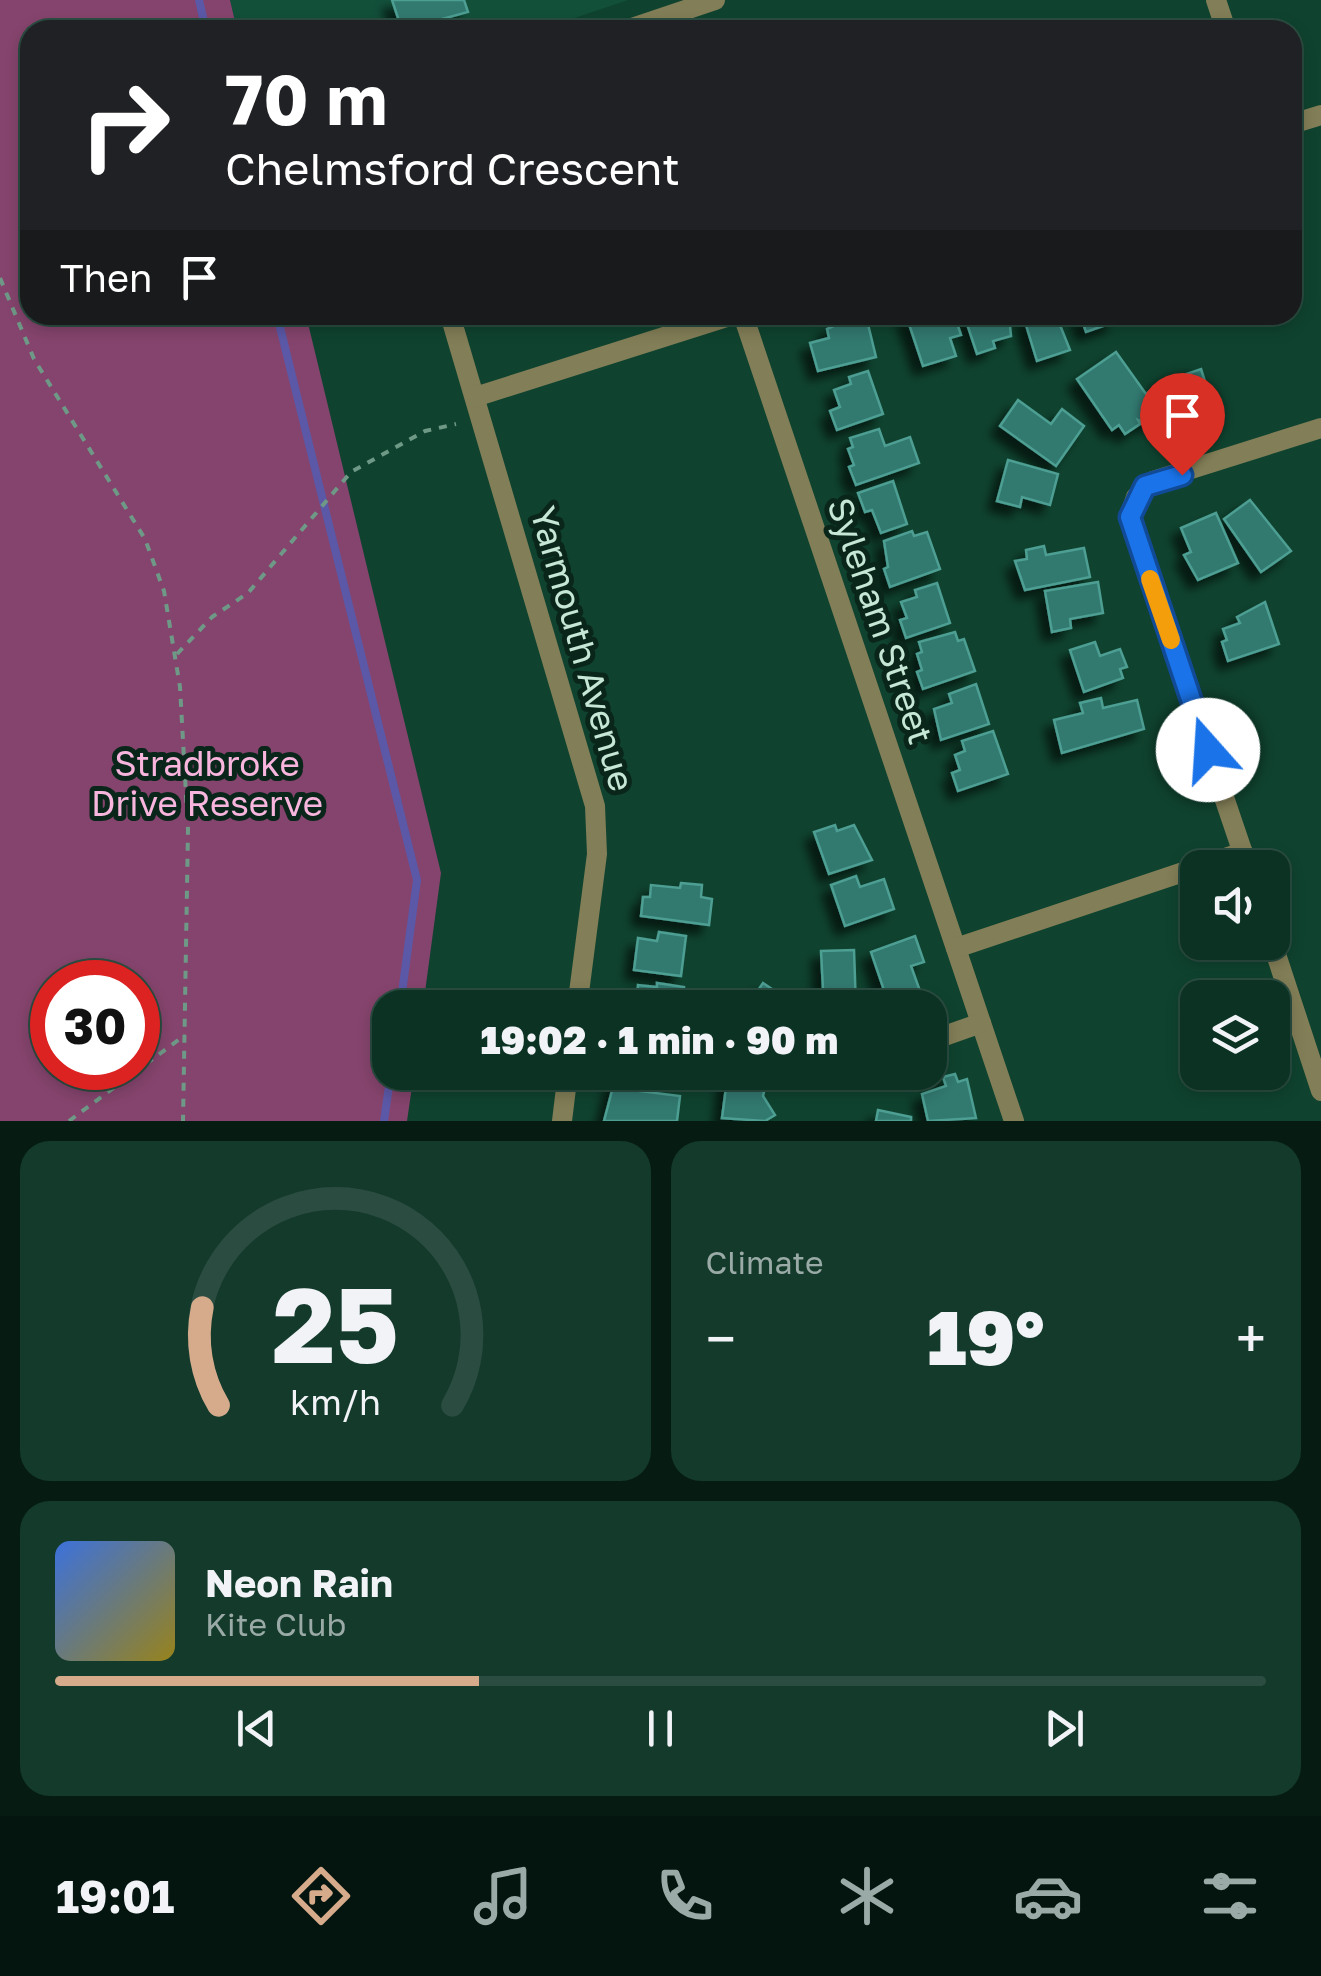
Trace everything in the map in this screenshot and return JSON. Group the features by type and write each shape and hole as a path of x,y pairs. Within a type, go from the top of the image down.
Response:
{"street":[{"path":"656,20 715,0"},
{"name":"Yarmouth Avenue","path":"453,325 595,806 597,854 579,990"},
{"path":"474,398 702,325"},
{"name":"Syleham Street","path":"746,325 1014,1121"},
{"path":"1242,850 1130,517 1136,497 1153,482 1321,428"},
{"path":"956,948 1180,880"},
{"path":"1278,960 1321,1091"},
{"path":"947,1035 981,1024"},
{"path":"562,1121 566,1090"}],"path":[{"path":"0,278 20,321"},
{"path":"22,325 54,395 144,539 164,590 176,654 188,830 183,1121"},
{"path":"176,654 212,617 248,593 351,472 425,432 456,424"},
{"path":"69,1121 185,1035"}],"shaded area":[{"path":"230,0 628,0 569,20 235,20"}],"green space":[{"name":"Stradbroke Drive Reserve","path":"0,0 230,0 235,20 20,20 20,325 308,325 441,873 425,990 372,990 372,1090 412,1090 407,1121 0,1121"}],"building":[{"path":"392,0 464,0 468,12 439,20 399,20"},
{"path":"836,325 868,325 876,357 818,371 810,343 829,338 827,329"},
{"path":"909,325 958,325 961,335 950,338 956,356 923,366"},
{"path":"967,325 1010,325 1011,336 993,341 995,348 977,354"},
{"path":"1026,325 1060,325 1070,350 1037,361"},
{"path":"1084,325 1106,325 1086,332"},
{"path":"1116,352 1146,394 1150,391 1164,410 1145,423 1138,420 1140,424 1125,434 1119,425 1112,430 1077,379"},
{"path":"1201,369 1210,397 1201,400 1207,417 1174,424 1160,383"},
{"path":"868,371 883,414 837,430 830,411 840,407 834,390 851,384 849,377"},
{"path":"1018,400 1051,424 1062,409 1084,426 1056,466 1000,426"},
{"path":"879,429 885,446 910,437 919,463 856,485 849,467 854,465 848,449 853,447 850,438"},
{"path":"1008,460 1058,474 1050,505 1022,497 1020,507 997,501"},
{"path":"893,481 907,524 881,533 872,510 865,512 858,493"},
{"path":"1250,500 1291,551 1261,572 1224,519"},
{"path":"1216,513 1238,563 1198,580 1184,555 1191,552 1181,528"},
{"path":"912,531 914,536 927,532 940,569 890,587 884,569 888,567 884,541"},
{"path":"1044,546 1046,555 1084,548 1090,577 1025,590 1015,561 1027,559 1026,550"},
{"path":"1098,582 1103,613 1070,619 1071,628 1052,632 1045,591"},
{"path":"937,583 950,623 906,638 900,620 907,618 901,602 917,597 915,590"},
{"path":"1265,602 1279,644 1228,661 1223,629 1240,623 1237,617"},
{"path":"955,632 958,641 964,639 975,671 923,689 917,672 922,670 917,654 922,652 919,642"},
{"path":"1095,642 1100,656 1120,649 1127,667 1120,669 1123,678 1084,692 1070,650"},
{"path":"976,684 989,724 941,740 934,709 952,703 949,694"},
{"path":"1101,698 1103,708 1137,700 1144,729 1062,753 1054,720 1083,713 1080,703"},
{"path":"993,731 1008,774 958,791 952,773 960,770 955,755 965,751 962,741"},
{"path":"835,825 837,831 854,825 872,860 829,874 814,832"},
{"path":"856,876 860,887 884,879 894,909 845,926 831,885"},
{"path":"681,883 702,885 701,897 712,899 709,925 641,916 643,897 650,897 651,885 680,888"},
{"path":"659,932 686,936 681,976 634,970 638,938 657,941"},
{"path":"915,936 924,962 911,966 920,990 884,990 871,952"},
{"path":"854,950 855,990 823,990 821,951"},
{"path":"657,983 684,987 638,990 638,985 657,987"},
{"path":"955,1074 958,1082 967,1079 976,1118 928,1121 922,1094 947,1090 947,1076"},
{"path":"612,1090 680,1096 677,1121 604,1121"},
{"path":"726,1090 764,1090 763,1096 775,1115 765,1121 722,1118"},
{"path":"878,1110 911,1117 911,1121 876,1121"}],"waterway":[{"path":"199,0 204,20"},
{"path":"279,325 417,880 402,990"},
{"path":"384,1121 388,1090"}],"slow traffic":[{"path":"1150,579 1171,640"}],"route":[{"path":"1182,475 1145,486 1132,506 1131,530 1208,750"}]}
